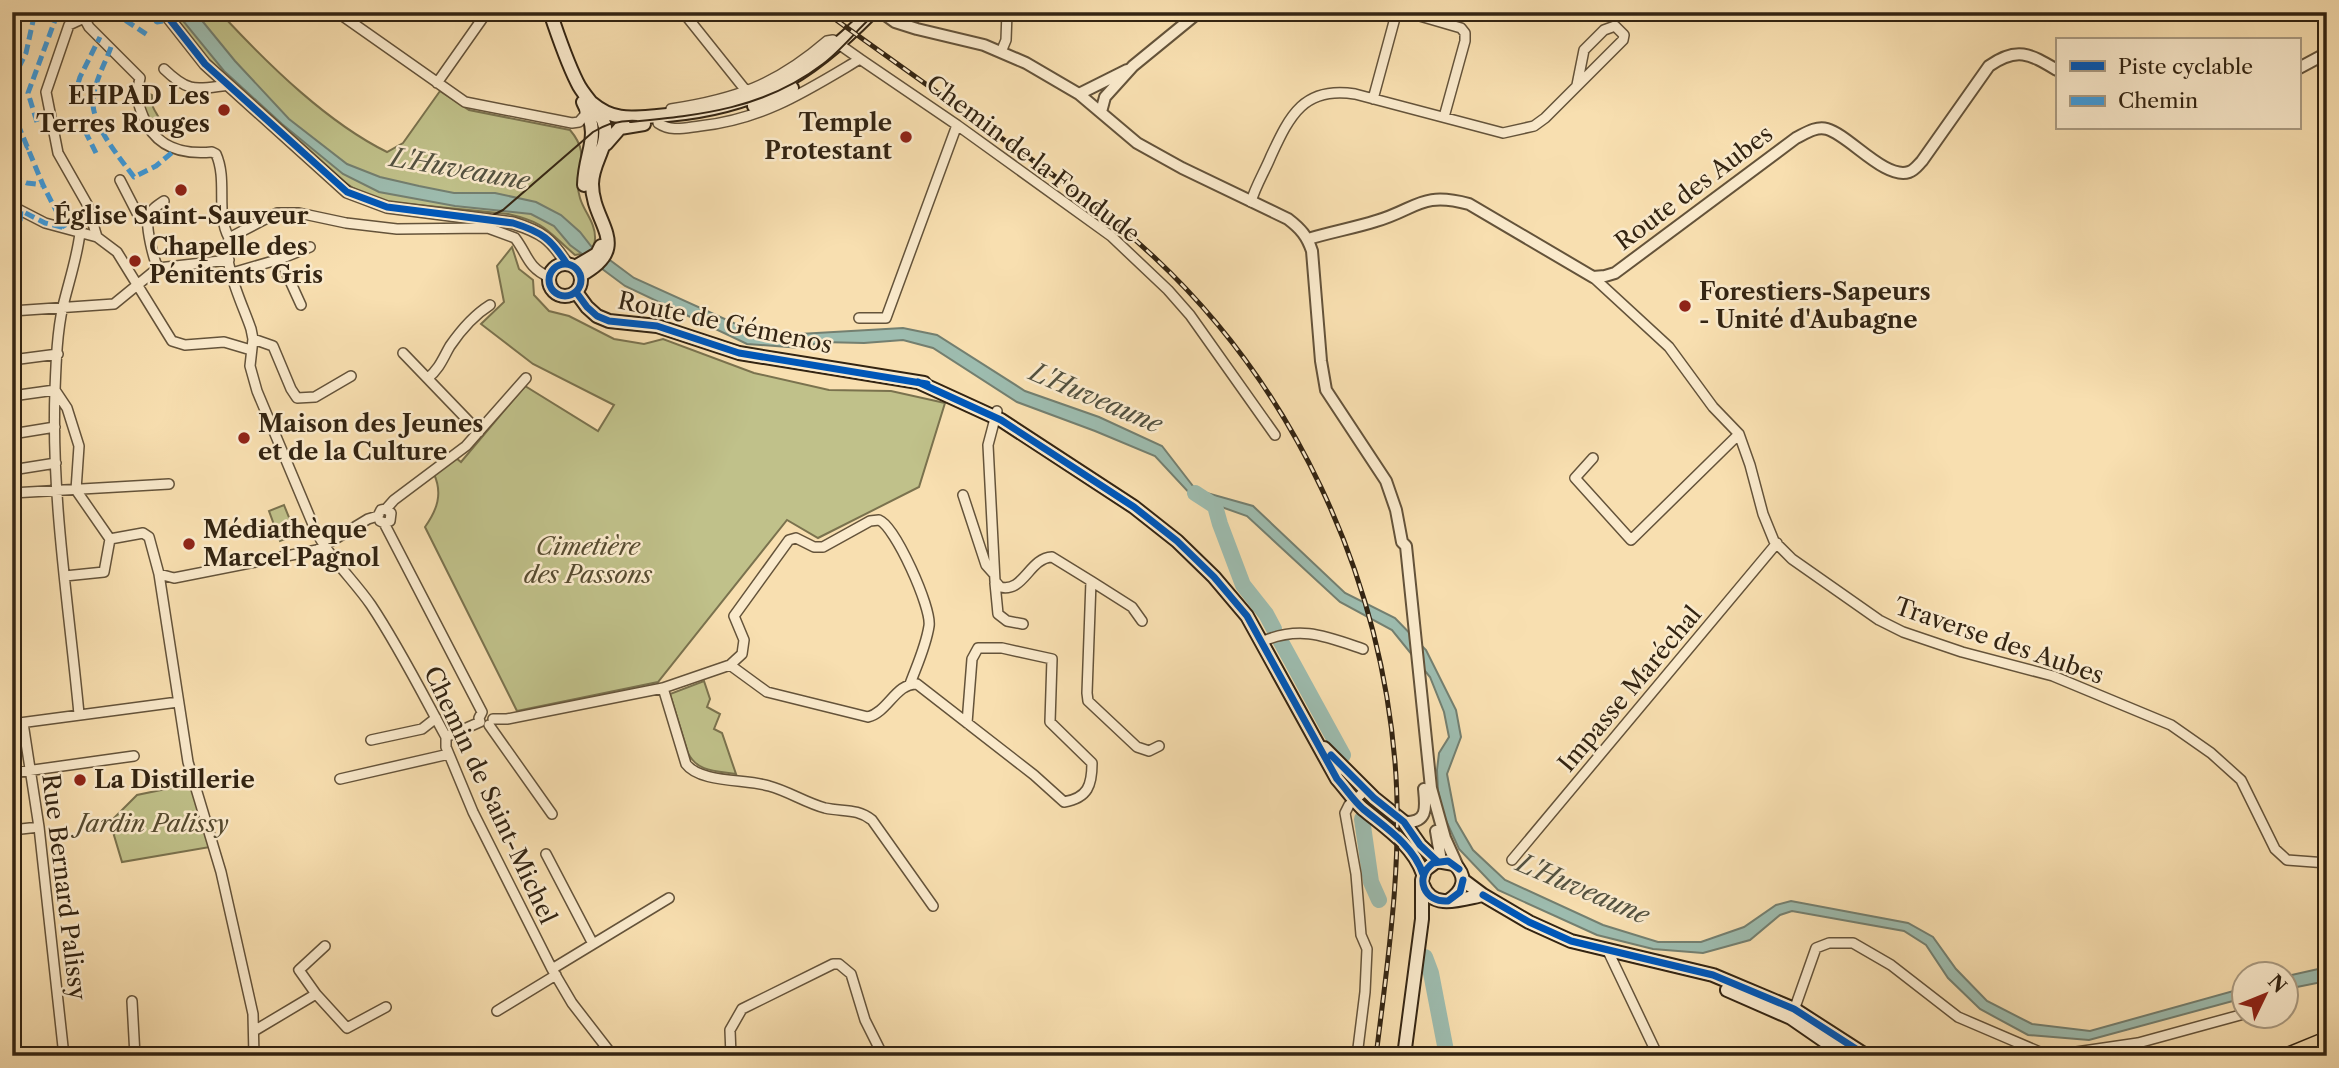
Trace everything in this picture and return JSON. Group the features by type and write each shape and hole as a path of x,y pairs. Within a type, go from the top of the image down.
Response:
{"highway":[{"path":"2288,1056 2327,1040"},
{"path":"2319,1056 2327,1052"}],"main road":[{"path":"542,12 569,82 593,125"},
{"path":"550,12 593,125 595,170 592,190 605,241 591,264 574,269 554,268 550,277 551,288 565,296 576,292 581,284 574,269"},
{"path":"593,125 680,114 750,100 785,83 863,27 872,12"},
{"path":"605,241 584,191 593,125 603,113 622,121 657,123 725,114 773,99 828,64 880,12"},
{"path":"593,125 622,121"},
{"name":"Route de Gémenos","path":"576,292 597,316 609,321 657,326 739,353 918,382 996,414 1039,437 1177,541 1214,577 1247,616 1338,779 1354,801 1394,833 1419,862 1423,880"},
{"name":"Route de Gémenos","path":"1314,737 1366,790 1404,822 1420,845 1439,861"},
{"path":"1404,1056 1422,919 1423,880 1429,866 1439,861 1454,864 1461,875 1483,895 1529,922 1571,941 1690,969 1714,984 1792,1013 1867,1056"},
{"path":"1422,919 1460,892 1461,875"},
{"path":"1423,880 1429,896 1444,901 1483,895"},
{"path":"1792,1013 1846,1056"}],"street":[{"path":"164,12 205,64 347,192 387,208 513,223 526,227 546,237 574,269"},
{"path":"337,12 465,102 593,125 597,139 595,170"},
{"path":"437,83 487,12"},
{"path":"683,12 747,92"},
{"path":"880,12 895,22 917,29 984,45 1049,75 1079,94 1137,143 1288,219 1302,230 1308,239 1312,251 1326,390 1386,481 1396,510 1402,541 1406,546 1415,622 1426,776 1423,816 1416,821 1404,822"},
{"path":"1101,112 1105,97 1133,66 1199,12"},
{"path":"1373,99 1395,18 1397,14 1406,12 1461,28 1465,33 1444,117"},
{"path":"1001,52 1006,40 1007,13"},
{"name":"Chemin de Saint-Michel","path":"97,237 88,204 58,153 46,87 69,25 84,18 89,27 140,78 136,96 138,104 147,128 155,137 174,150 195,154 212,152 216,155 222,189 222,220 229,238 229,260 253,339 250,366 257,391 323,547 345,570 372,607 436,718 446,737 449,754 473,812 554,972 572,1003 613,1056"},
{"path":"1251,202 1289,119 1305,103 1325,93 1340,91 1503,133 1519,131 1534,126 1545,118 1619,44 1624,35 1620,29 1611,26 1604,30 1584,50 1577,85"},
{"path":"622,121 640,113 747,92 793,69 827,41 837,44"},
{"name":"Chemin de la Fondude","path":"837,44 1090,220 1168,290 1226,363 1275,435"},
{"name":"Route des Aubes","path":"1593,277 1615,273 1796,138 1812,130 1825,128 1887,167 1901,173 1908,172 1922,161 1989,66 2003,56 2015,53 2029,55 2056,69"},
{"path":"2300,68 2327,54"},
{"path":"657,123 666,128 677,129 710,125 752,115 797,97 860,59"},
{"path":"1079,94 1133,66"},
{"path":"164,69 189,89 229,85"},
{"path":"859,318 886,318 957,125"},
{"path":"120,180 138,215 148,218"},
{"path":"1308,239 1378,221 1421,201 1455,200 1469,204 1593,277"},
{"path":"158,268 153,258 148,218 163,201"},
{"path":"12,206 45,223 97,237 117,252 138,283 166,334 173,341 185,345 224,342 251,350"},
{"path":"229,238 277,213 299,213 346,223 397,229 488,228 514,238 531,266 550,277"},
{"path":"79,713 57,491 55,390 62,308 76,260 80,233"},
{"path":"232,273 310,247"},
{"path":"279,259 301,305"},
{"path":"12,387 14,311 114,304 158,268 229,260"},
{"name":"Traverse des Aubes","path":"1593,277 1669,347 1713,407 1739,434 1763,514 1777,543 1792,559 1879,620 1903,632 1962,652 2053,676 2171,725 2211,753 2241,780 2275,849 2287,860 2327,863"},
{"path":"428,378 442,365 448,349 467,325 490,305"},
{"path":"253,339 273,346 286,379 298,398 314,397 351,376"},
{"path":"403,353 479,432"},
{"path":"13,360 58,354"},
{"path":"159,574 174,578 317,550 368,519 383,516 394,500 466,446 526,378"},
{"path":"12,396 55,390"},
{"path":"55,390 67,408 79,446 76,489 110,538 104,572 65,576"},
{"path":"996,414 988,445 998,614 1007,621 1023,624"},
{"path":"12,421 12,431 55,427"},
{"path":"1593,458 1575,478 1631,540 1739,434"},
{"path":"12,470 56,463"},
{"path":"12,493 169,484"},
{"path":"963,495 986,565 1000,587 1010,588 1018,584 1038,560 1052,557 1132,607 1142,621"},
{"path":"383,516 486,720 552,814"},
{"path":"446,737 486,720 507,719 663,688 730,665 743,654 744,640 734,615 789,540 796,538 814,547 823,547 870,521 878,520 889,527 910,566 925,603 930,624 910,684"},
{"path":"110,538 147,533 159,574 188,762 221,872 253,1014 254,1056"},
{"path":"1402,541 1400,546 1406,606 1417,678"},
{"name":"Impasse Maréchal","path":"1512,860 1777,543"},
{"path":"1091,581 1088,701 1137,747 1149,751 1159,746"},
{"path":"1261,642 1284,633 1318,633 1363,649"},
{"path":"730,665 767,692 867,717 877,715 903,688 917,684 967,723 1034,775 1064,802 1077,800 1092,782 1092,763 1050,722 1052,659 1002,648 978,648 972,659 967,723"},
{"path":"663,688 686,764 690,769 704,775 769,786 830,809 855,810 864,814 872,820 933,906"},
{"path":"12,724 79,713 178,702"},
{"path":"372,740 422,729 436,718"},
{"name":"Rue Bernard Palissy","path":"23,723 39,827 64,1056"},
{"path":"340,779 449,754"},
{"path":"12,773 134,756"},
{"path":"1426,776 1445,838 1461,875"},
{"path":"1424,789 1439,840 1439,861"},
{"path":"1357,1056 1367,949 1361,935 1356,874 1345,813 1349,805 1366,790"},
{"path":"12,831 39,827"},
{"path":"546,854 593,944"},
{"path":"497,1011 593,944 669,898"},
{"path":"1792,1013 1816,948 1829,943 1853,943 1891,965 1958,1017 2049,1056 2138,1044 2230,1018"},
{"path":"325,946 299,970 316,994 347,1028 386,1007"},
{"path":"1607,949 1658,1056"},
{"path":"732,1056 730,1030 742,1009 833,964 839,964 851,974 865,1020 883,1056"},
{"path":"254,1031 316,994"},
{"path":"132,1001 135,1056"},
{"path":"594,1056 606,1047"}],"green space":[{"path":"184,12 210,12 219,19 225,18 280,74 322,110 387,152 403,143 440,91 469,110 570,130 580,148 578,188 594,228 593,246 588,253 575,255 546,229 521,217 378,201 353,188 327,170 208,60 176,19"},
{"path":"143,90 152,95 153,107 159,119 155,131 145,112"},
{"name":"Cimetière des Passons","path":"512,247 519,269 533,280 534,295 549,311 569,316 614,339 644,344 663,339 754,373 829,390 891,391 945,403 919,487 818,538 787,520 658,682 517,711 425,527 437,502 438,488 434,474 456,458 461,462 525,386 598,431 614,405 533,364 481,324 504,302 497,266"},
{"path":"284,505 296,535 280,541 269,511"},
{"path":"704,681 710,699 707,707 720,714 714,729 722,733 736,774 702,767 696,764 688,753 670,694"},
{"name":"Jardin Palissy","path":"190,784 210,847 122,862 110,822 137,795"}],"shaded area":[{"path":"184,12 195,12 235,61 289,119 347,164 380,177 419,186 454,193 495,193 536,202 561,215 591,246 634,278 749,330 799,334 903,328 937,335 1025,391 1099,417 1162,446 1196,490 1253,506 1345,593 1395,618 1426,650 1456,710 1461,737 1447,774 1456,821 1473,850 1505,880 1603,925 1658,942 1701,942 1744,927 1776,905 1791,901 1908,923 1933,937 1956,969 1987,1001 2032,1024 2090,1031 2230,992 2230,1002 2089,1040 2028,1035 1980,1009 1948,978 1926,945 1904,931 1792,911 1780,915 1750,940 1703,953 1653,949 1597,935 1498,890 1459,849 1443,814 1437,770 1439,753 1449,737 1444,712 1430,677 1392,630 1340,602 1247,516 1193,497 1155,456 1017,402 933,348 903,340 821,342 801,348 747,344 625,286 570,245 554,226 531,214 455,206 379,192 343,174 282,124 224,71 179,16"},
{"path":"2327,967 2327,981 2300,986 2300,973"}],"waterway":[{"path":"1195,493 1215,506 1243,585 1274,629"},
{"path":"1280,640 1343,755"},
{"path":"1362,819 1371,882 1379,900"},
{"path":"1425,957 1431,973 1447,1056"}],"tram line":[{"path":"171,12 207,61 355,192 389,205 493,215 503,210 593,132 615,123 637,121"},
{"path":"630,122 731,107 778,91 823,64 877,12"}],"railway":[{"path":"825,12 1058,178 1117,224 1154,257 1204,309 1248,364 1288,424 1321,487 1349,553 1370,621 1386,691 1395,762 1396,873 1376,1056"}],"marked path":[{"path":"12,81 26,53 35,12"},
{"path":"37,122 28,93 58,12"},
{"path":"113,12 149,36"},
{"path":"143,12 157,22 163,21"},
{"path":"74,97 80,77 100,37"},
{"path":"111,47 93,98 98,124 109,143 134,177 156,166 175,150"},
{"path":"12,110 43,185 65,228"},
{"path":"85,131 96,153"},
{"path":"12,155 28,147"},
{"path":"12,177 43,185"},
{"path":"12,206 45,223 65,228"},
{"path":"16,311 21,210"}],"cycle path":[{"path":"164,12 205,64 347,192 387,207 513,223 545,238 567,264"},
{"path":"565,264 576,269 581,280 576,291 565,296 554,291 549,280 554,269 565,264"},
{"path":"576,292 597,316 609,321 657,326 739,353 927,384"},
{"path":"918,382 1001,420 1134,507 1177,541 1214,577 1247,616 1337,779 1359,806 1406,846 1423,874"},
{"path":"1331,755 1374,798 1404,822 1420,845 1437,861"},
{"path":"1459,869 1448,861 1433,863 1424,876 1424,888 1433,898 1448,901 1460,892 1463,880"},
{"path":"1483,895 1529,922 1571,941 1713,975 1794,1009 1867,1056"}],"place":[{"name":"EHPAD Les Terres Rouges","path":"224,110"},
{"name":"Temple Protestant","path":"906,137"},
{"name":"Église Saint-Sauveur","path":"181,190"},
{"name":"Chapelle des Pénitents Gris","path":"135,261"},
{"name":"Forestiers-Sapeurs - Unité d'Aubagne","path":"1685,306"},
{"name":"Maison des Jeunes et de la Culture","path":"244,438"},
{"name":"Médiathèque Marcel Pagnol","path":"189,544"},
{"name":"La Distillerie","path":"80,780"}],"water label":[{"name":"L'Huveaune","path":"460,169"},
{"name":"L'Huveaune","path":"1096,398"},
{"name":"L'Huveaune","path":"1583,889"}]}
